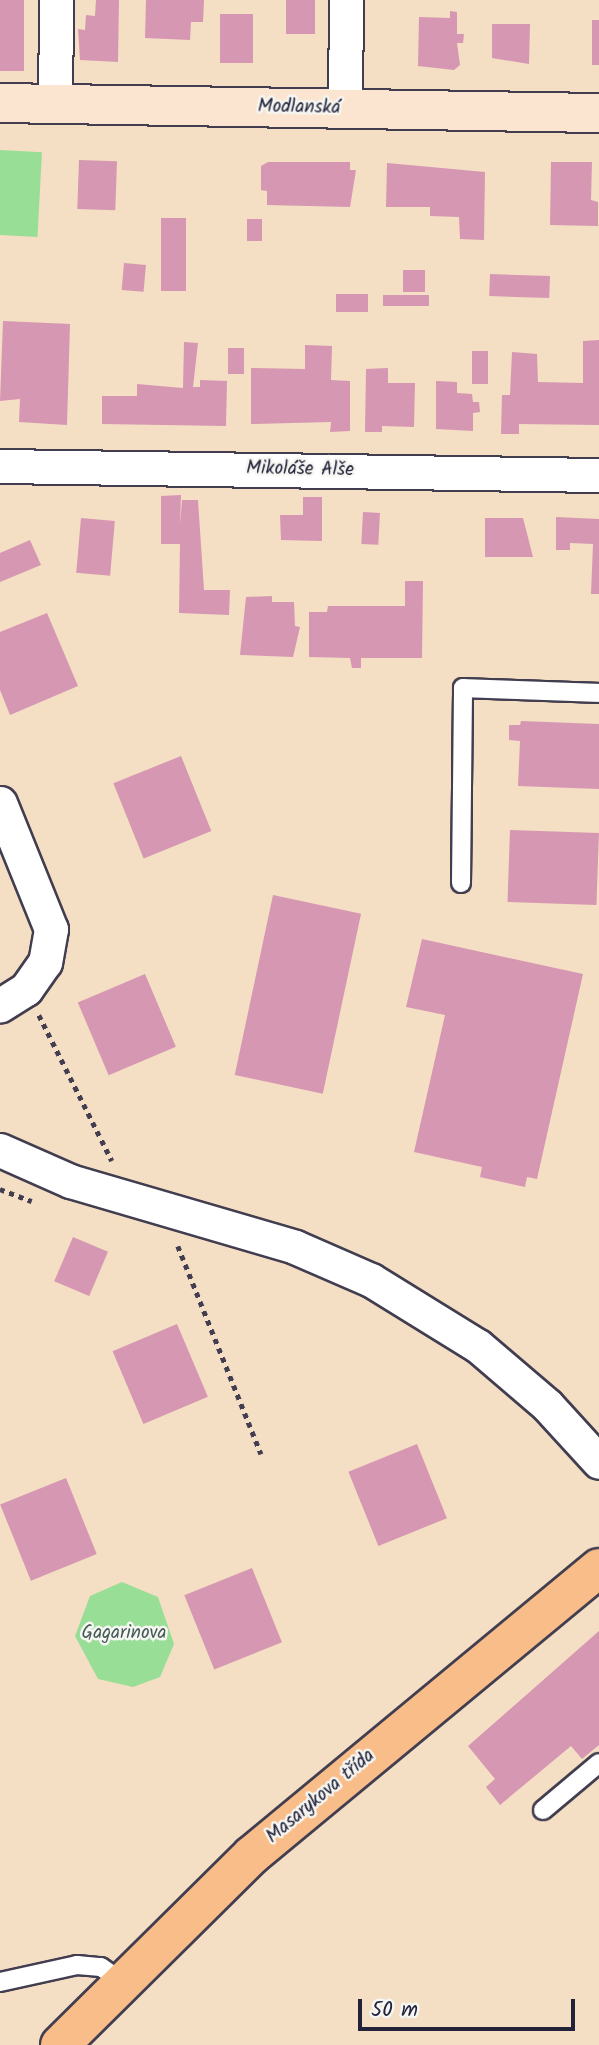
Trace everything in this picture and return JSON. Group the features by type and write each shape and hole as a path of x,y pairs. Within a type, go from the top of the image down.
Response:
{"main road":[{"name":"Masarykova třída","path":"60,2045 121,1981 298,1815 596,1577"}],"street":[{"path":"55,104 56,0"},
{"path":"345,109 346,0"},
{"name":"Modlanská","path":"0,103 599,113"},
{"name":"Mikoláše Alše","path":"0,466 599,475"},
{"path":"0,803 51,929 45,962 13,997"},
{"path":"0,1150 70,1181 111,1190 238,1227 371,1280 478,1346 547,1405 599,1462"}],"lane":[{"path":"461,883 463,688 599,693"},
{"path":"543,1810 599,1763"},
{"path":"0,1982 78,1965 101,1967 121,1981"}],"path":[{"path":"13,997 113,1164 111,1190"},
{"path":"0,1189 36,1203"},
{"path":"165,1241 191,1249"},
{"path":"178,1245 261,1454"}],"green space":[{"path":"0,150 42,152 37,237 0,235"},
{"name":"Gagarinova","path":"122,1582 158,1597 174,1644 160,1677 133,1687 98,1679 75,1636 90,1596"}],"building":[{"path":"0,0 24,0 24,71 0,71"},
{"path":"96,0 119,0 118,62 80,60 78,29 85,30 86,15 95,16"},
{"path":"146,0 204,0 203,22 191,22 190,40 145,38"},
{"path":"286,0 315,0 315,34 286,34"},
{"path":"450,11 457,12 457,34 464,34 463,43 457,43 460,65 454,70 418,66 419,17 450,18"},
{"path":"220,14 253,14 253,63 220,63"},
{"path":"592,20 599,20 599,65 592,65"},
{"path":"492,24 530,24 529,64 492,58"},
{"path":"79,160 117,161 115,210 77,209"},
{"path":"268,162 350,162 350,170 356,170 350,207 267,205 267,191 261,190 261,166"},
{"path":"551,162 592,162 591,200 598,202 598,226 550,225"},
{"path":"387,163 485,172 484,240 460,239 459,217 430,216 430,207 386,207"},
{"path":"161,218 186,218 186,291 161,291"},
{"path":"247,219 262,219 262,241 247,241"},
{"path":"124,263 146,265 144,292 122,290"},
{"path":"403,270 425,270 425,292 403,292"},
{"path":"490,274 550,276 549,298 489,296"},
{"path":"336,294 368,294 368,312 336,312"},
{"path":"383,295 429,295 429,306 383,306"},
{"path":"3,321 70,324 67,425 19,422 20,399 0,401"},
{"path":"599,340 599,425 519,424 519,434 501,434 502,395 510,395 512,352 537,354 538,382 583,383 583,341"},
{"path":"184,342 198,343 193,387 200,387 200,380 227,381 226,426 102,424 102,396 137,396 137,384 183,388"},
{"path":"305,345 332,346 331,380 350,381 350,431 330,432 331,422 251,424 251,368 305,369"},
{"path":"228,348 244,348 244,374 228,374"},
{"path":"472,351 488,351 488,384 472,384"},
{"path":"388,368 388,383 415,383 414,427 382,426 382,432 365,432 366,369"},
{"path":"436,381 457,382 457,393 472,394 473,402 479,402 480,412 473,413 473,431 436,429"},
{"path":"181,495 180,526 182,500 198,500 204,590 230,590 229,615 179,613 180,544 161,544 161,496"},
{"path":"303,497 322,497 322,541 281,540 280,515 303,515"},
{"path":"363,512 380,513 378,545 361,544"},
{"path":"556,517 599,519 599,594 591,594 593,544 570,543 570,550 556,550"},
{"path":"81,518 115,521 110,576 76,573"},
{"path":"485,518 523,518 533,557 485,557"},
{"path":"30,540 41,565 0,582 0,553"},
{"path":"405,581 423,581 422,658 361,658 361,668 352,668 350,658 309,657 309,612 327,612 328,606 405,606"},
{"path":"272,596 272,602 294,602 295,626 300,627 293,657 240,655 246,597"},
{"path":"47,613 78,686 10,715 0,690 0,632"},
{"path":"521,721 599,724 599,789 518,786 520,741 509,740 509,725 520,725"},
{"path":"181,756 211,831 144,858 113,783"},
{"path":"510,830 599,833 596,905 507,902"},
{"path":"273,895 361,914 323,1094 235,1075"},
{"path":"422,939 583,974 537,1179 527,1177 525,1187 480,1177 482,1167 414,1152 445,1015 406,1007"},
{"path":"145,974 176,1047 109,1075 78,1003"},
{"path":"73,1237 108,1252 89,1296 54,1281"},
{"path":"177,1324 208,1397 143,1424 113,1351"},
{"path":"417,1444 447,1518 378,1546 348,1472"},
{"path":"66,1478 97,1554 31,1581 0,1505"},
{"path":"252,1568 282,1642 214,1670 184,1595"},
{"path":"599,1631 599,1745 582,1759 571,1746 500,1805 486,1787 495,1779 468,1746"}]}
